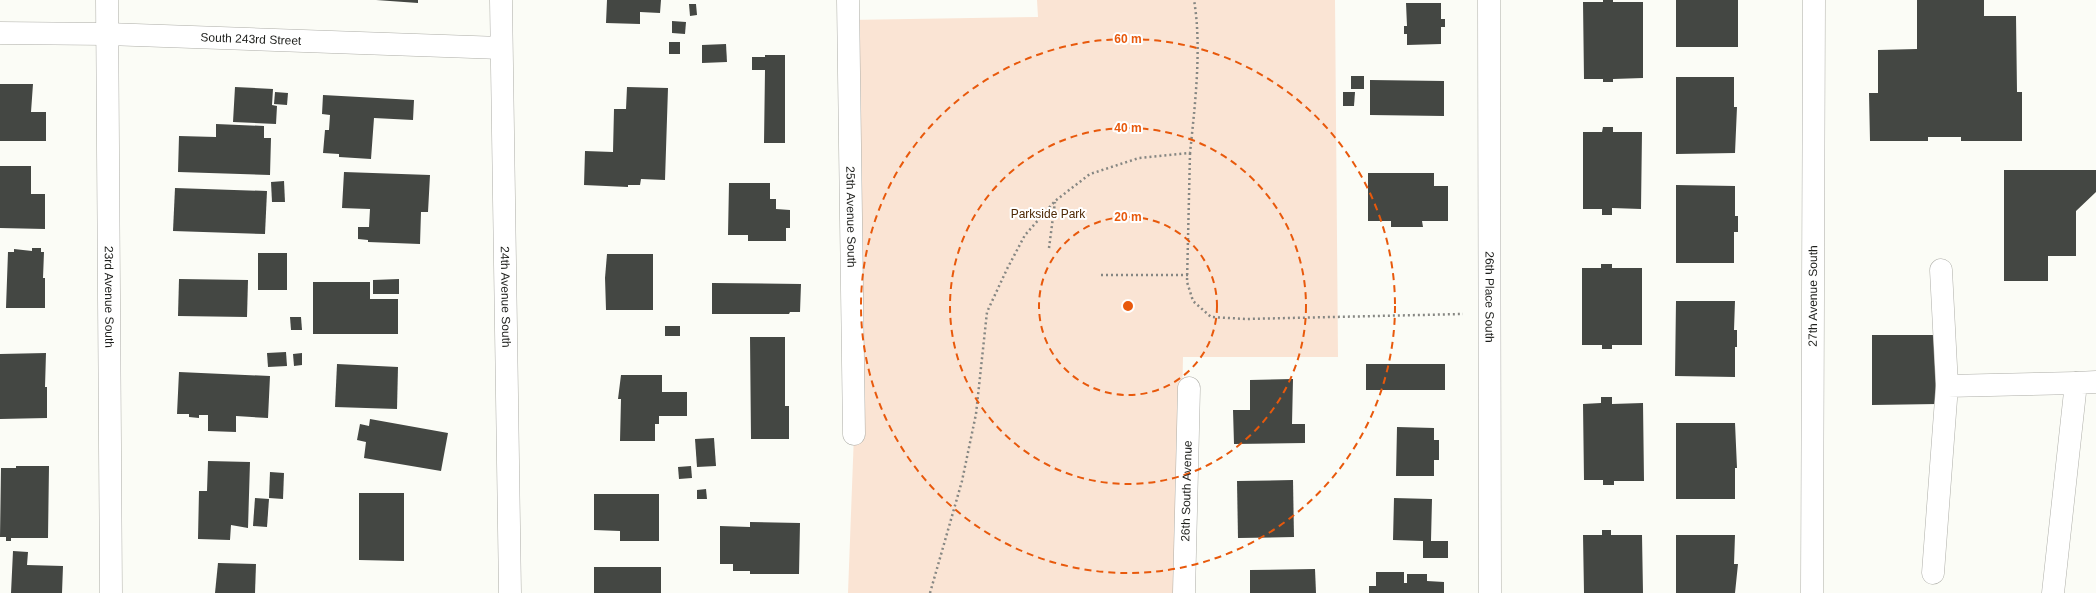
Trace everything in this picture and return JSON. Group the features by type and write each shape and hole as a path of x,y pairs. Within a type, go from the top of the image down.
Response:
{"street":[{"name":"23rd Avenue South","path":"106,0 111,593"},
{"name":"24th Avenue South","path":"501,0 510,593"},
{"name":"25th Avenue South","path":"848,0 854,434"},
{"name":"26th Place South","path":"1488,0 1490,593"},
{"name":"27th Avenue South","path":"1812,593 1814,0"},
{"name":"South 243rd Street","path":"0,33 107,34 501,48"},
{"path":"1933,573 1947,386 1941,270"},
{"path":"1947,386 2086,382 2053,593"},
{"name":"26th South Avenue","path":"1184,593 1189,388"}],"path":[{"path":"1194,0 1196,16 1196,60 1190,153 1187,282 1193,301 1211,317 1246,319 1489,314"},
{"path":"930,593 962,481 976,414 987,312 1025,235 1055,202 1090,174 1139,158 1190,153"},
{"path":"1049,248 1055,202"},
{"path":"1101,275 1188,275"}],"green space":[{"name":"Parkside Park","path":"1037,0 1335,0 1338,357 1183,357 1178,593 848,593 854,434 848,20 1038,17"}],"building":[{"path":"376,0 418,0 418,3"},
{"path":"607,0 661,0 660,13 640,12 640,24 606,23"},
{"path":"1603,0 1613,0 1613,2 1643,2 1643,78 1613,79 1613,82 1603,82 1603,79 1584,79 1583,2 1603,2"},
{"path":"1676,0 1738,0 1738,47 1676,47"},
{"path":"1917,0 1984,0 1984,16 2016,16 2017,92 2022,92 2022,141 1961,141 1961,137 1928,137 1928,141 1870,141 1869,93 1878,93 1878,50 1917,49"},
{"path":"1406,3 1441,3 1441,19 1445,19 1445,27 1441,27 1441,44 1407,45 1407,34 1404,34 1404,26 1407,26"},
{"path":"689,4 696,4 697,15 690,16"},
{"path":"672,21 686,22 685,34 672,33"},
{"path":"669,42 680,42 680,54 669,54"},
{"path":"726,44 727,62 702,63 702,45"},
{"path":"765,55 785,55 785,143 764,143 765,70 752,70 752,57 765,57"},
{"path":"1351,76 1364,76 1364,89 1351,89"},
{"path":"1676,77 1734,77 1734,107 1737,107 1735,153 1676,154"},
{"path":"1370,80 1444,81 1444,116 1370,115"},
{"path":"0,84 33,84 31,112 46,112 46,141 0,141"},
{"path":"235,87 273,89 272,105 277,106 276,124 233,122"},
{"path":"627,87 668,88 665,180 641,179 640,185 628,185 628,187 584,185 585,151 613,152 614,109 626,109"},
{"path":"275,92 288,93 287,105 274,104"},
{"path":"1343,92 1355,92 1354,106 1343,106"},
{"path":"323,95 414,100 413,120 374,118 371,159 339,157 339,154 323,153 325,130 329,130 330,115 322,114"},
{"path":"216,124 264,126 264,138 271,138 270,175 178,172 179,136 216,137"},
{"path":"1603,127 1613,127 1613,132 1642,132 1641,209 1612,208 1612,215 1602,215 1602,209 1583,209 1583,132 1602,132"},
{"path":"0,166 31,166 31,194 45,194 45,229 0,228"},
{"path":"2004,170 2096,170 2096,192 2076,211 2076,256 2048,256 2048,281 2004,281"},
{"path":"344,172 430,175 428,212 421,212 420,244 368,242 368,240 358,239 358,227 369,227 370,209 342,208"},
{"path":"1368,173 1434,173 1434,186 1448,186 1448,221 1422,221 1423,227 1391,227 1391,221 1368,221"},
{"path":"284,181 285,202 272,202 271,182"},
{"path":"729,183 770,183 770,199 776,199 776,209 790,210 790,228 786,228 786,241 748,241 748,235 728,235"},
{"path":"1676,185 1735,186 1735,216 1738,216 1738,232 1734,232 1734,263 1676,263"},
{"path":"175,188 267,191 265,234 173,231"},
{"path":"32,248 41,248 41,252 44,252 43,278 45,278 45,308 6,308 8,252 14,252 14,249 32,251"},
{"path":"258,253 287,253 287,290 258,290"},
{"path":"607,254 653,254 653,310 606,310 605,278"},
{"path":"1601,264 1612,264 1612,268 1642,268 1642,345 1612,345 1612,349 1602,349 1602,345 1582,345 1582,268 1601,268"},
{"path":"179,279 248,280 247,317 178,316"},
{"path":"399,279 399,294 373,294 373,280"},
{"path":"313,282 370,282 370,299 398,299 398,334 313,334"},
{"path":"712,283 801,284 800,312 790,312 789,314 712,314"},
{"path":"1676,301 1735,301 1734,330 1737,330 1737,347 1735,347 1735,377 1675,376"},
{"path":"290,317 301,317 302,330 291,330"},
{"path":"665,326 680,326 680,336 665,336"},
{"path":"1872,335 1936,335 1937,404 1872,405"},
{"path":"750,337 785,337 785,406 789,406 789,439 751,439"},
{"path":"286,352 287,366 268,367 267,353"},
{"path":"46,353 45,387 47,387 47,418 0,419 0,354"},
{"path":"302,353 302,365 294,366 293,354"},
{"path":"337,364 398,367 397,409 335,407"},
{"path":"1366,364 1445,364 1445,390 1366,390"},
{"path":"179,372 270,376 268,418 236,416 236,432 208,431 208,415 199,415 199,418 189,417 189,414 177,414"},
{"path":"621,375 662,375 662,392 687,392 687,416 659,416 659,424 655,424 655,441 620,441 621,399 618,399"},
{"path":"1293,379 1292,424 1305,424 1305,443 1234,444 1233,410 1250,410 1250,380"},
{"path":"1601,397 1612,397 1612,404 1643,403 1644,481 1614,481 1614,485 1603,485 1603,480 1584,480 1583,404 1601,403"},
{"path":"370,419 448,433 441,471 364,458 366,442 357,440 360,424 369,426"},
{"path":"1676,423 1735,423 1737,468 1735,468 1735,499 1676,499"},
{"path":"1397,427 1434,428 1434,440 1439,440 1439,460 1434,460 1434,476 1396,476"},
{"path":"714,438 716,466 697,467 695,439"},
{"path":"208,461 250,462 248,528 231,525 230,540 198,539 199,491 207,491"},
{"path":"16,466 49,466 48,538 11,538 11,541 6,541 6,537 0,537 1,468 16,468"},
{"path":"691,466 692,478 679,479 678,467"},
{"path":"270,472 284,473 283,499 269,498"},
{"path":"1293,480 1294,537 1238,538 1237,481"},
{"path":"706,489 707,499 697,499 697,490"},
{"path":"359,493 404,493 404,561 359,560"},
{"path":"594,494 659,494 659,541 620,541 620,531 594,530"},
{"path":"255,498 269,499 267,527 253,526"},
{"path":"1394,498 1432,499 1431,541 1448,541 1448,558 1423,558 1423,541 1393,540"},
{"path":"750,522 800,523 799,574 750,574 750,571 733,571 733,564 720,564 720,526 750,527"},
{"path":"1602,530 1611,530 1611,535 1642,535 1643,593 1584,593 1583,535 1602,535"},
{"path":"1676,535 1735,535 1734,564 1738,564 1735,593 1676,593"},
{"path":"13,551 28,552 27,565 63,566 62,593 11,593"},
{"path":"218,563 256,564 255,593 215,593"},
{"path":"594,567 661,567 661,593 594,593"},
{"path":"1315,569 1316,593 1250,593 1250,570"},
{"path":"1376,572 1404,572 1404,583 1407,583 1407,574 1427,574 1427,581 1444,582 1444,593 1369,593 1369,586 1376,586"}]}
